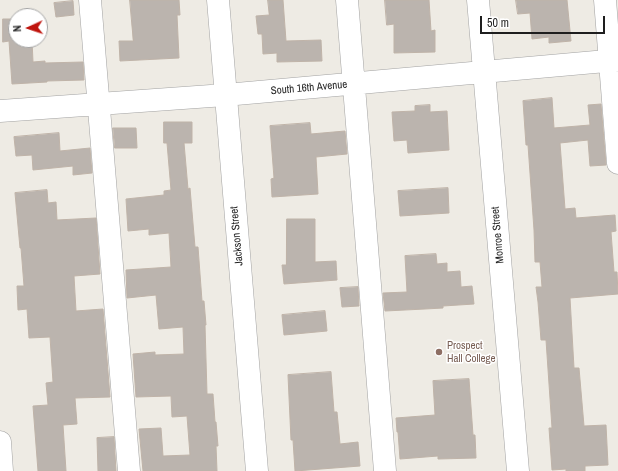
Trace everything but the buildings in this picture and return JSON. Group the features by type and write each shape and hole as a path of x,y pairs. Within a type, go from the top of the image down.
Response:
{"street":[{"path":"90,0 129,471"},
{"name":"Jackson Street","path":"218,0 257,471"},
{"path":"347,0 385,471"},
{"name":"Monroe Street","path":"478,0 518,471"},
{"path":"605,0 614,61 618,163"},
{"name":"South 16th Avenue","path":"0,111 226,95 614,61"},
{"path":"0,442 2,471"}],"place":[{"name":"Prospect Hall College","path":"439,352"}]}
